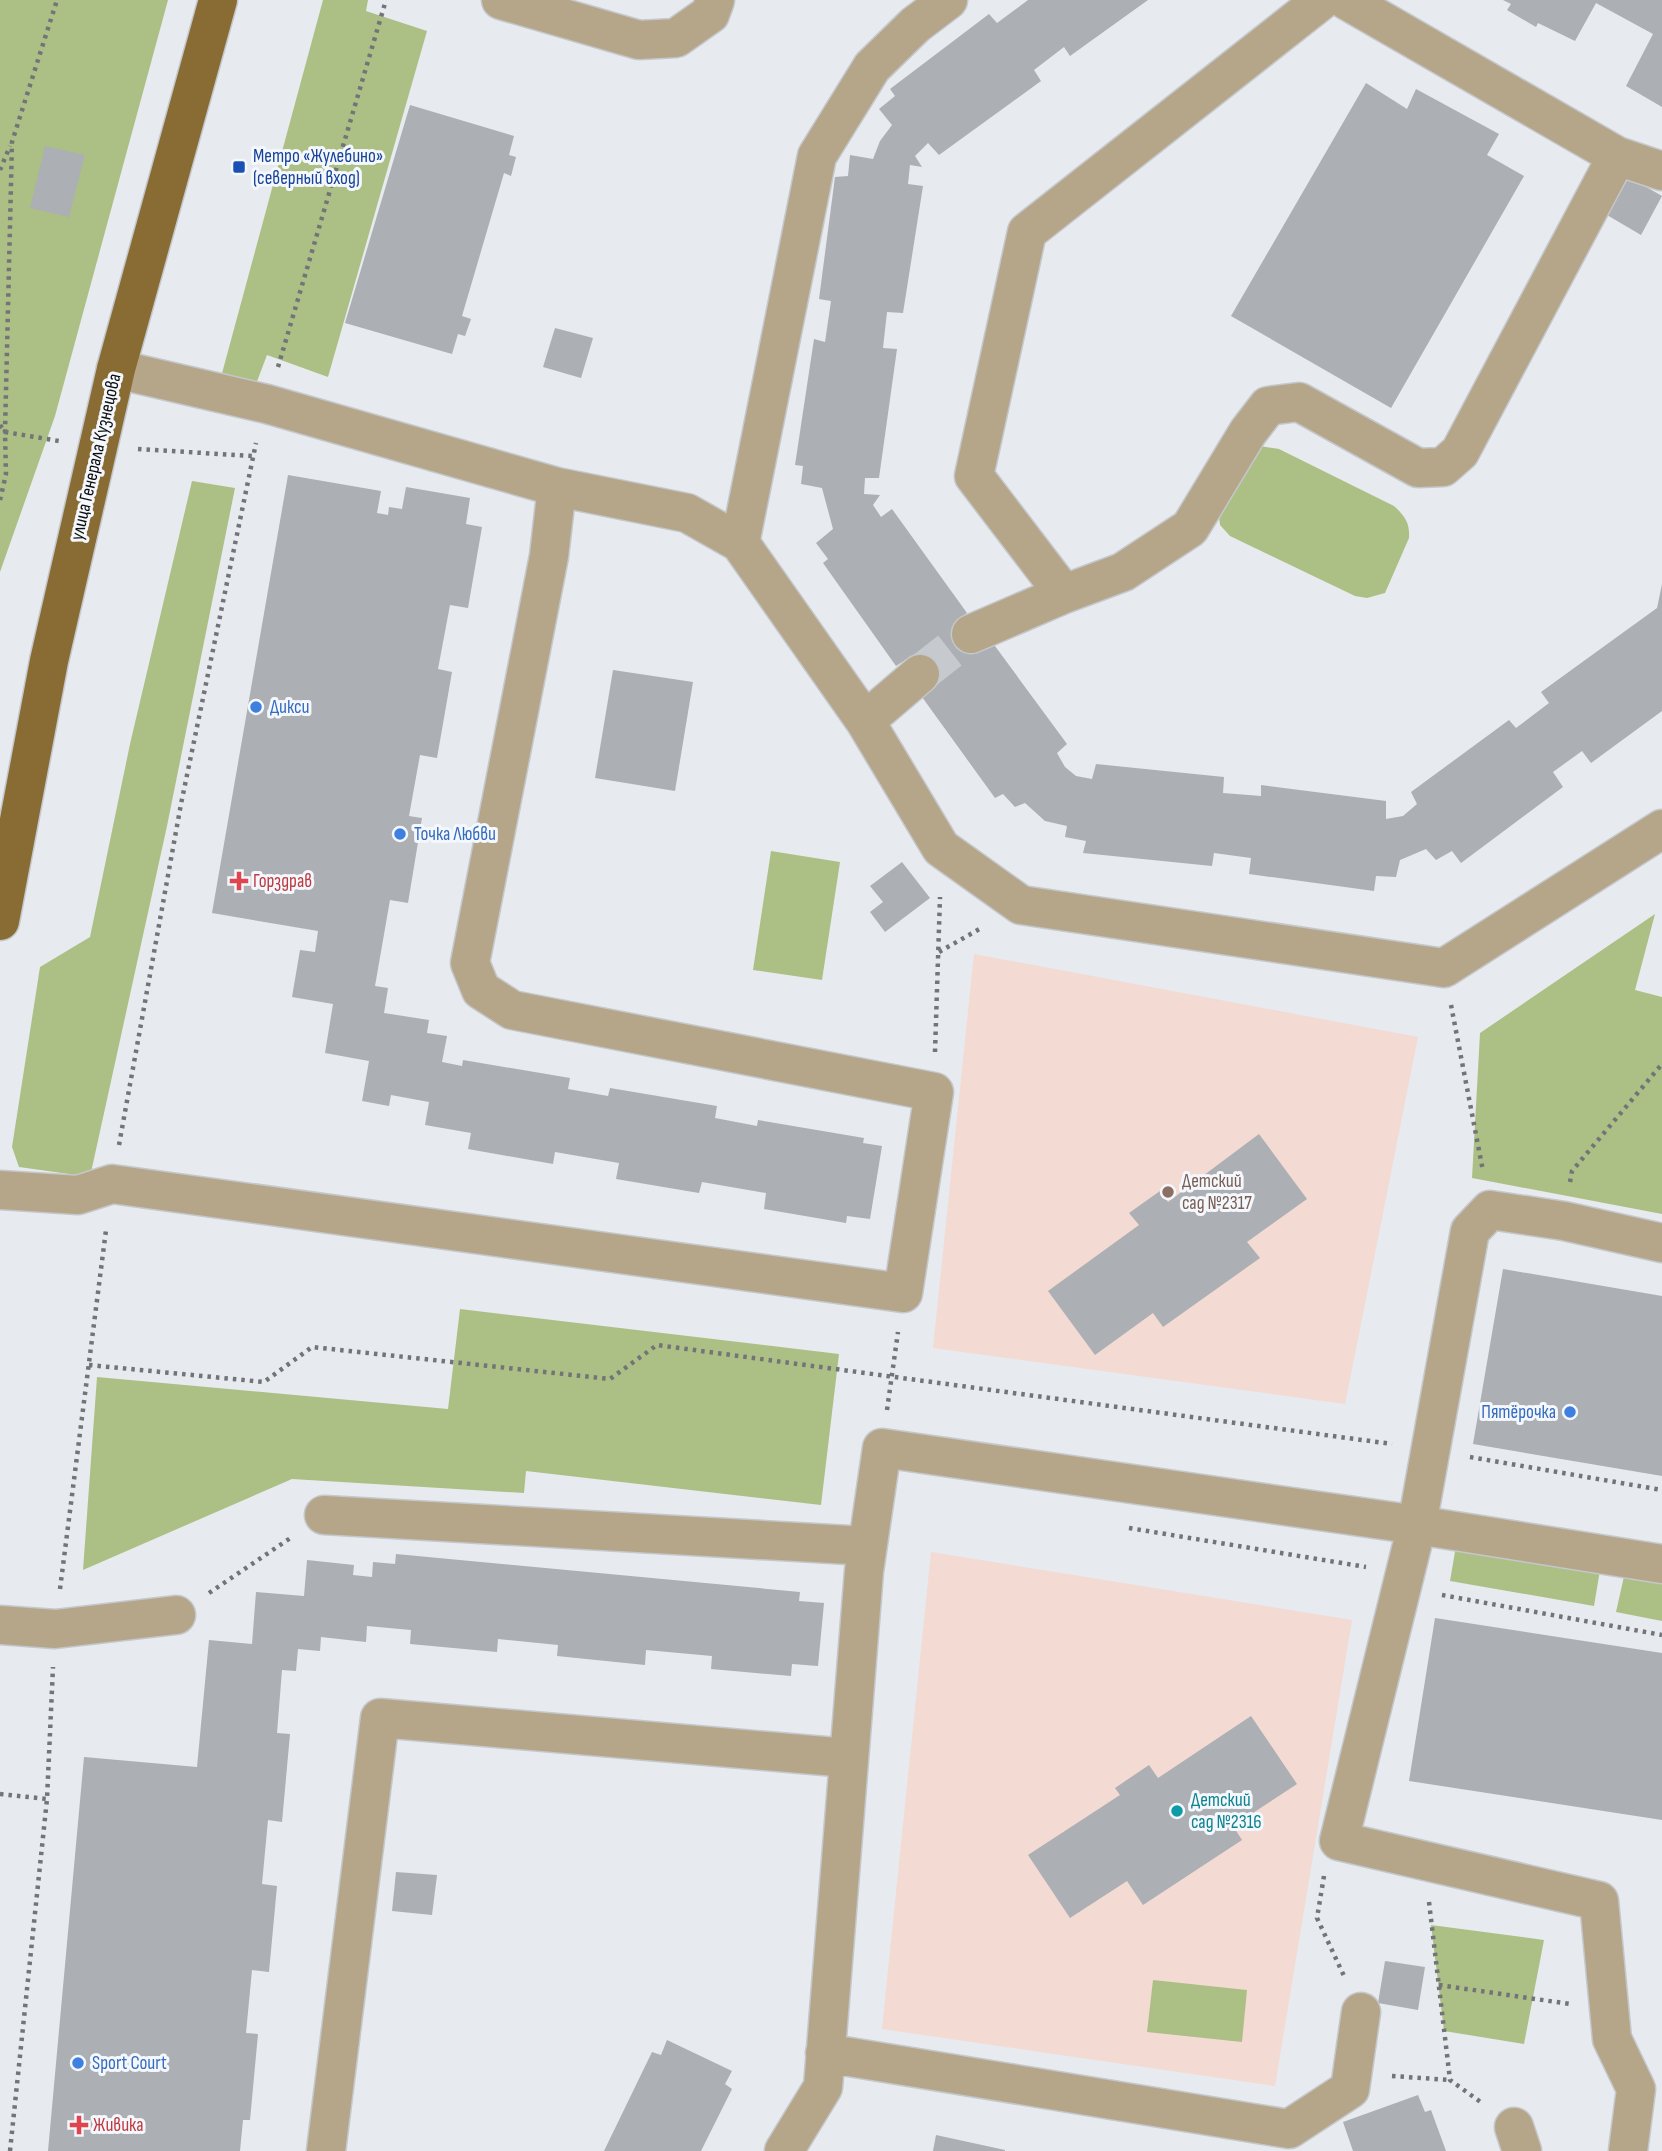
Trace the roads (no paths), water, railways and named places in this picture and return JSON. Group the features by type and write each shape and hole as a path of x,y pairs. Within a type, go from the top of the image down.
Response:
{"main road":[{"name":"улица Генерала Кузнецова","path":"0,921 50,660 116,369 218,0"}],"lane":[{"path":"501,0 639,40 676,38 710,14 715,0"},
{"path":"740,543 817,156 872,67 915,24 948,0"},
{"path":"1064,594 974,476 1027,232 1322,0"},
{"path":"1346,0 1617,156 1662,171"},
{"path":"971,634 1064,594 1124,572 1190,528 1248,432 1268,407 1299,402 1418,468 1443,467 1460,452 1617,156"},
{"path":"116,369 267,404 557,487 687,513 740,543 865,721 941,848 1021,905 1444,968 1662,830"},
{"path":"0,1190 78,1195 112,1184 903,1293 934,1092 512,1010 481,990 470,963 549,556 557,487"},
{"path":"865,721 920,674"},
{"path":"1628,2151 1636,2089 1612,2039 1599,1901 1339,1841 1417,1525 1470,1231 1490,1210 1564,1221 1662,1243"},
{"path":"784,2151 823,2087 867,1546 882,1448 1417,1525 1662,1564"},
{"path":"324,1515 867,1546"},
{"path":"0,1625 55,1629 176,1615"},
{"path":"326,2151 380,1718 848,1758"},
{"path":"825,2053 1292,2140 1350,2089 1361,2012"}],"tunnel":[{"path":"920,674 971,634"}],"place":[{"name":"Метро «Жулебино» (северный вход)","path":"239,167"},
{"name":"Дикси","path":"256,707"},
{"name":"Точка Любви","path":"400,834"},
{"name":"Горздрав","path":"239,881"},
{"name":"Детский сад №2317","path":"1168,1192"},
{"name":"Пятёрочка","path":"1570,1412"},
{"name":"Детский сад №2316","path":"1177,1811"},
{"name":"Sport Court","path":"78,2063"},
{"name":"Живика","path":"79,2125"}]}
